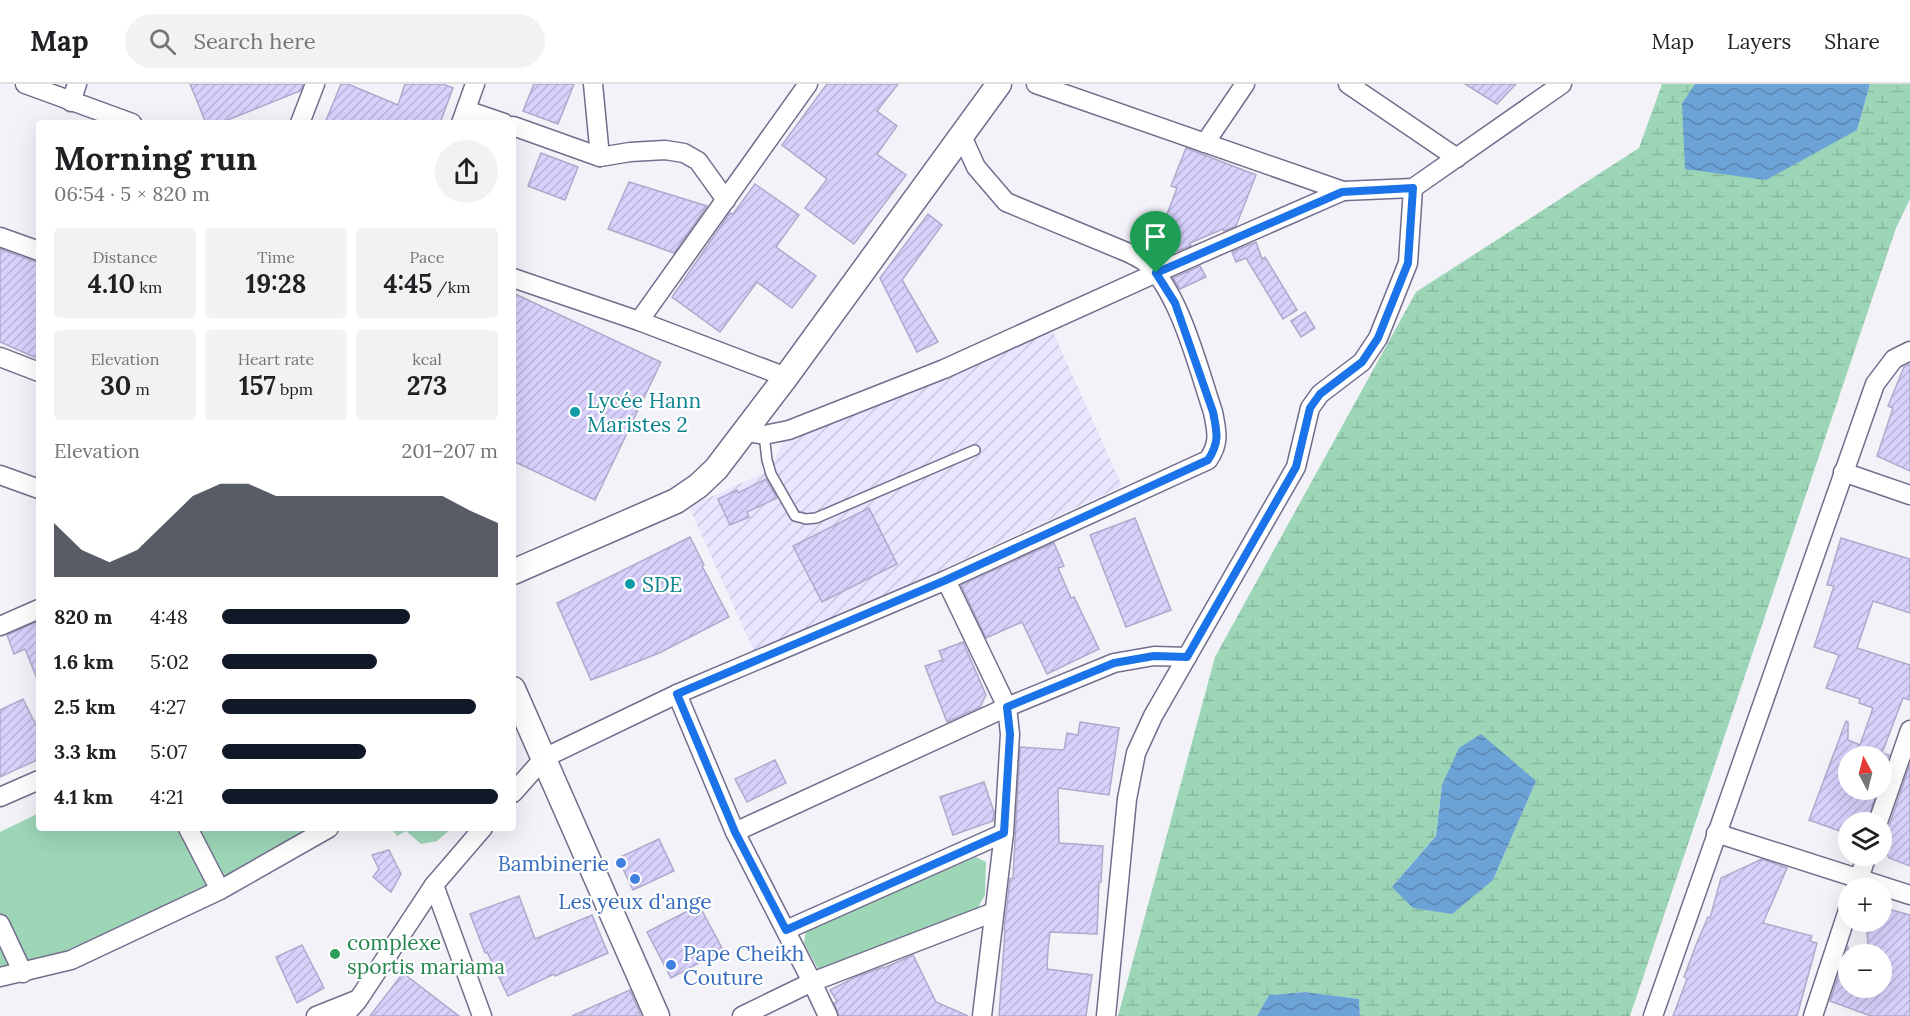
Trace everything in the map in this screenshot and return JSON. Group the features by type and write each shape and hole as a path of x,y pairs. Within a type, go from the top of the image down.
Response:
{"street":[{"path":"25,84 123,120"},
{"path":"71,102 78,84"},
{"path":"301,120 315,84"},
{"path":"475,84 464,116 487,120"},
{"path":"593,84 600,157"},
{"path":"639,321 808,84"},
{"path":"516,571 676,501 698,486 754,433 786,377 999,84"},
{"path":"1036,84 1342,192"},
{"path":"1205,143 1245,84"},
{"path":"1348,84 1457,158"},
{"path":"754,433 789,430 944,369 1342,192 1413,188 1560,85"},
{"path":"516,127 600,157 665,150 684,153 698,161 726,200"},
{"path":"516,791 544,758 677,694 946,580 1208,460 1216,448 1217,430 1213,412 1175,303 1156,273 1145,261 1129,253 1006,202 976,167 961,134"},
{"path":"1106,1016 1126,799 1136,753 1153,716 1296,467 1310,408 1320,394 1362,362 1378,338 1408,263 1413,188"},
{"path":"0,237 36,250"},
{"path":"516,279 639,321 786,377"},
{"path":"1653,1016 1842,472 1875,384 1894,359 1910,351"},
{"path":"0,357 36,371"},
{"path":"1842,472 1910,495"},
{"path":"0,475 36,488"},
{"path":"946,580 1007,707 1010,734 1004,833 982,1016"},
{"path":"0,626 36,610"},
{"path":"735,832 1007,707 1114,663 1154,656 1187,657"},
{"path":"677,694 735,832 828,1016"},
{"path":"516,697 657,1016"},
{"path":"1881,812 1910,730"},
{"path":"0,797 36,781"},
{"path":"190,831 220,890"},
{"path":"0,977 71,960 220,890 324,831"},
{"path":"344,1016 358,1000 434,885 480,831"},
{"path":"786,930 1004,833"},
{"path":"1716,833 1843,878"},
{"path":"434,885 482,1016"},
{"path":"1892,891 1910,895"},
{"path":"742,1016 812,982 994,912"},
{"path":"0,924 23,973"},
{"path":"1813,1016 1841,932"},
{"path":"316,1016 358,1000"}],"lane":[{"path":"754,433 771,474 795,516 806,519 816,518 975,450"}],"shaded area":[{"path":"1053,332 1122,486 756,656 689,507 763,473 775,459 785,438"}],"green space":[{"path":"1662,84 1695,84 1682,103 1857,130 1870,84 1910,84 1910,199 1896,228 1630,1016 1360,1016 1359,999 1305,992 1269,995 1257,1016 1118,1016 1215,657 1416,292 1639,148","holes":["1536,781 1493,880 1392,887 1436,836 1442,785"]},
{"path":"36,814 36,831 312,831 231,877 28,970 0,970 0,832"},
{"path":"393,831 406,831 397,836"},
{"path":"406,831 449,831 437,841 421,844"},
{"path":"976,857 986,862 985,895 977,909 827,972 818,969 804,943 806,930"}],"water":[{"path":"1695,84 1870,84 1857,130 1766,180 1685,169 1682,103"},
{"path":"1481,734 1536,781 1493,880 1452,914 1413,908 1392,887 1436,836 1442,785 1459,748"},
{"path":"1305,992 1359,999 1360,1016 1257,1016 1269,995"}],"building":[{"path":"190,84 303,84 300,91 228,120 205,120"},
{"path":"341,84 348,84 398,105 405,84 443,84 453,88 441,120 326,120"},
{"path":"534,84 574,84 558,124 523,111"},
{"path":"827,84 898,84 877,111 897,126 877,154 906,175 854,244 805,208 827,179 782,145"},
{"path":"1465,84 1516,84 1497,104"},
{"path":"1186,148 1256,175 1236,226 1224,231 1223,229 1177,251 1156,243 1177,188 1171,186"},
{"path":"541,153 578,167 565,200 528,186"},
{"path":"629,182 707,206 674,253 608,229"},
{"path":"755,184 799,215 776,247 816,276 792,308 757,282 720,332 672,297 730,213 733,214"},
{"path":"928,214 942,225 902,280 938,342 917,352 880,278"},
{"path":"1256,242 1262,259 1265,257 1297,310 1283,319 1246,258 1236,262 1232,252"},
{"path":"0,249 36,262 36,358 0,342"},
{"path":"1200,266 1206,277 1180,289 1173,278"},
{"name":"Lycée Hann Maristes 2","path":"516,294 661,362 595,500 516,462"},
{"path":"1305,312 1315,328 1301,337 1291,321"},
{"path":"1910,364 1910,471 1877,456 1893,408 1888,406 1904,367"},
{"path":"766,479 777,498 747,512 749,517 730,525 718,499 737,490 738,493"},
{"path":"869,508 897,564 822,602 793,546"},
{"path":"1135,518 1171,610 1126,627 1090,535"},
{"path":"690,537 704,565 702,566 729,617 659,653 591,680 557,603"},
{"path":"1841,538 1910,559 1910,613 1873,601 1857,648 1910,665 1910,700 1903,698 1885,746 1838,746 1838,800 1874,800 1870,812 1838,812 1838,830 1809,820 1846,721 1848,722 1848,740 1860,745 1873,708 1859,703 1860,699 1826,688 1839,655 1814,647 1834,586 1827,585"},
{"path":"1054,543 1064,566 1058,568 1071,598 1074,597 1099,649 1047,674 1022,622 986,638 961,585"},
{"path":"36,622 36,676 25,649 14,654 7,635"},
{"path":"963,642 986,695 980,707 947,722 925,666 943,660 939,651"},
{"path":"23,699 36,725 36,760 0,777 0,710"},
{"path":"1080,722 1119,728 1109,795 1058,788 1059,843 1103,846 1097,934 1050,932 1048,949 1047,969 1092,975 1086,1016 999,1016 1004,930 1010,879 1013,878 1020,747 1064,750 1067,733 1078,735"},
{"path":"775,760 786,783 747,802 735,779"},
{"path":"1910,764 1910,866 1892,859 1892,817"},
{"path":"984,782 994,812 993,821 953,835 940,797"},
{"path":"659,839 674,871 633,890 618,858"},
{"path":"389,850 401,874 391,892 373,877 379,869 372,855"},
{"path":"1762,859 1787,868 1763,923 1812,936 1810,941 1817,943 1797,1016 1673,1016 1687,979 1684,977 1696,945 1708,917 1710,918 1721,878"},
{"path":"519,896 535,939 592,915 608,953 555,976 554,974 508,996 487,952 485,953 470,914"},
{"path":"699,905 723,950 671,978 647,932"},
{"path":"1892,910 1910,915 1910,1016 1871,1016 1830,1001 1838,977 1838,998 1892,998 1892,944 1868,944 1867,932 1892,932"},
{"path":"302,945 324,988 297,1003 276,957"},
{"path":"913,955 936,1002 968,1016 839,1016 834,1003 837,1001 830,990 856,977"},
{"path":"403,973 459,1016 370,1016"},
{"path":"630,990 641,1016 572,1016"}],"place":[{"name":"Lycée Hann Maristes 2","path":"575,412"},
{"name":"SDE","path":"630,584"},
{"name":"Bambinerie","path":"621,863"},
{"name":"Les yeux d'ange","path":"635,879"},
{"name":"complexe sportis mariama","path":"335,954"},
{"name":"Pape Cheikh Couture","path":"671,965"}],"route":[{"path":"1413,188 1408,263 1378,338 1362,362 1320,394 1310,408 1296,467 1187,657 1154,656 1114,663 1007,707 1010,734 1004,833 786,930 735,832 677,694 946,580 1208,460 1216,448 1217,430 1213,412 1175,303 1156,273 1342,192 1413,188"}]}
